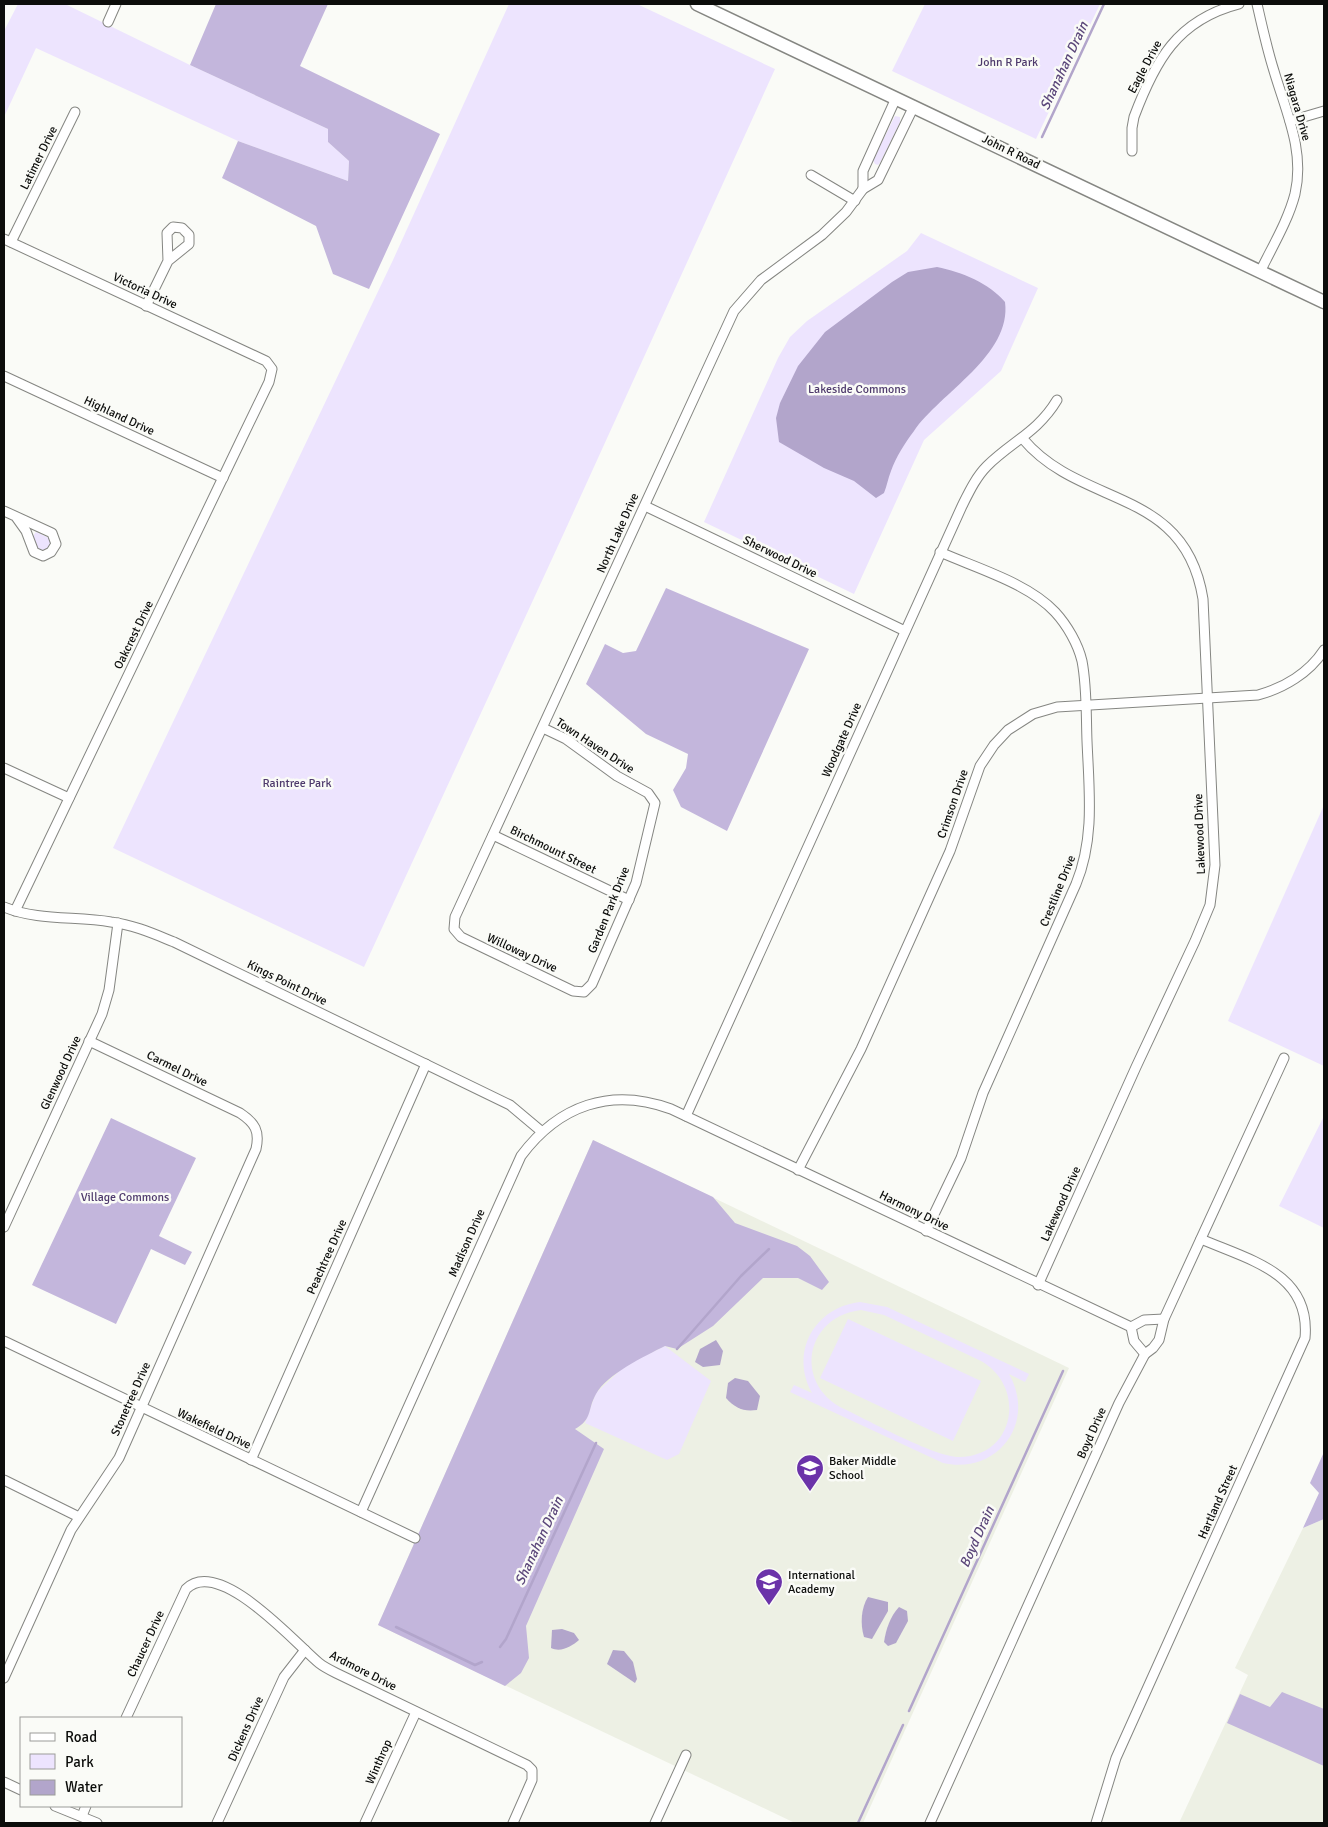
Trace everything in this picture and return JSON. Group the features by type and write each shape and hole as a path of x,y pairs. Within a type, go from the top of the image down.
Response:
{"main road":[{"name":"John R Road","path":"697,4 1324,302"}],"street":[{"path":"108,22 116,4"},
{"name":"Eagle Drive","path":"1132,151 1134,117 1166,51 1179,35 1196,21 1214,11 1238,4"},
{"name":"Niagara Drive","path":"1257,4 1298,155 1296,190 1291,206 1260,272"},
{"name":"North Lake Drive","path":"863,189 863,170 896,98"},
{"name":"North Lake Drive","path":"454,929 455,917 734,311 761,280 822,235 855,201 863,189 878,180 914,106"},
{"path":"1290,121 1324,110"},
{"name":"Latimer Drive","path":"7,241 75,112"},
{"path":"811,175 855,201"},
{"name":"Victoria Drive","path":"7,241 266,362 272,369"},
{"path":"146,306 168,261"},
{"name":"Oakcrest Drive","path":"15,911 269,382 272,369"},
{"name":"Highland Drive","path":"4,376 223,478"},
{"name":"Woodgate Drive","path":"686,1116 940,552 979,476 991,462 1023,439 1046,416 1056,400"},
{"name":"Lakewood Drive","path":"1023,439 1041,458 1055,468 1146,511 1161,521 1181,542 1192,560 1200,583 1215,870 1210,905 1038,1285"},
{"name":"Sherwood Drive","path":"645,506 905,631"},
{"path":"4,511 52,533 56,544 51,552 43,556 34,552 26,531 16,517"},
{"name":"Crestline Drive","path":"926,1231 961,1158 983,1094 1081,873 1090,829 1086,704 1082,661 1077,646 1056,612 1041,599 1022,588 940,552"},
{"name":"Crimson Drive","path":"798,1170 861,1049 950,851 980,766 994,745 1008,730 1032,714 1057,707 1086,704 1242,698 1273,691 1296,678 1324,650"},
{"name":"Town Haven Drive","path":"543,728 566,739 617,776 648,792 655,803"},
{"path":"4,768 69,798"},
{"name":"Garden Park Drive","path":"584,992 592,984 638,877 655,803"},
{"name":"Birchmount Street","path":"493,835 629,900"},
{"name":"Kings Point Drive","path":"4,906 15,911 46,917 118,923 142,929 174,942 515,1108 541,1131"},
{"name":"Glenwood Drive","path":"4,1226 102,1014 109,990 118,923"},
{"name":"Willoway Drive","path":"454,929 461,937 573,991 584,992"},
{"name":"Carmel Drive","path":"89,1041 240,1113 253,1122"},
{"name":"Boyd Drive","path":"930,1823 1119,1403 1145,1354 1159,1340 1164,1319 1284,1058"},
{"name":"Peachtree Drive","path":"251,1460 426,1064"},
{"name":"Madison Drive","path":"361,1512 511,1173 521,1156 541,1131 558,1118 577,1109 613,1100 646,1102 686,1116"},
{"name":"Harmony Drive","path":"686,1116 1038,1285 1131,1327"},
{"name":"Stonetree Drive","path":"4,1678 79,1517 114,1466 141,1407 256,1149 258,1131 253,1122"},
{"name":"Hartland Street","path":"1096,1823 1116,1758 1305,1338 1306,1316 1303,1306 1285,1279 1201,1239"},
{"path":"1145,1354 1134,1341 1131,1327 1144,1320 1164,1319"},
{"name":"Wakefield Drive","path":"4,1341 415,1538"},
{"path":"4,1480 79,1517"},
{"name":"Ardmore Drive","path":"193,1583 206,1581 214,1583 244,1598 269,1616 321,1664 336,1673 527,1765 532,1770 532,1780 512,1823"},
{"name":"Chaucer Drive","path":"126,1717 181,1597 193,1583"},
{"name":"Dickens Drive","path":"217,1823 281,1683 305,1650"},
{"name":"Winthrop","path":"365,1823 416,1712"},
{"path":"655,1823 686,1755"},
{"path":"4,1782 20,1790"},
{"path":"58,1807 98,1823"},
{"path":"82,1816 86,1807"}],"shaded area":[{"path":"593,1140 1069,1368 863,1823 795,1823 378,1625"},
{"path":"1324,1519 1324,1823 1179,1823 1248,1675 1235,1668 1303,1528"}],"green space":[{"path":"18,4 65,4 328,129 328,142 349,161 348,181 238,141 36,48 4,117 4,31"},
{"path":"216,4 328,4 300,66 440,134 369,289 333,274 316,226 222,178 238,141 348,181 349,161 328,142 328,129 190,65"},
{"name":"Raintree Park","path":"509,4 637,4 775,69 364,967 113,848 393,260"},
{"name":"John R Park","path":"925,4 1100,4 1036,139 892,71"},
{"path":"895,116 900,117 900,122 881,161 878,165 875,164 873,160"},
{"name":"Lakeside Commons","path":"921,233 1038,288 1001,371 924,440 854,594 704,522 778,358 790,337 807,321 907,251"},
{"path":"36,532 49,538 51,541 49,548 43,551 36,548 33,536"},
{"path":"666,588 809,649 727,831 681,807 673,790 686,768 688,754 646,734 586,684 605,644 623,653 636,651"},
{"path":"1324,805 1324,1066 1228,1021"},
{"path":"1324,1116 1324,1228 1279,1206"},
{"name":"Village Commons","path":"111,1118 196,1158 159,1236 192,1252 185,1265 151,1249 116,1324 32,1285"},
{"path":"593,1140 713,1197 735,1223 797,1246 810,1256 829,1282 822,1290 798,1278 763,1278 713,1326 677,1349 665,1346 637,1360 609,1379 601,1387 593,1400 585,1422 575,1429 604,1449 526,1626 529,1658 521,1673 505,1686 378,1625"},
{"path":"860,1302 887,1307 1029,1374 1025,1382 1009,1374 1016,1392 1018,1410 1015,1427 1007,1441 995,1453 980,1461 962,1465 943,1463 790,1392 794,1385 812,1393 806,1378 803,1362 805,1348 819,1322 830,1313 844,1306","holes":["861,1310 884,1315 981,1361 996,1373 1005,1387 1009,1403 1008,1419 1003,1433 993,1446 978,1454 959,1457 934,1451 840,1407 825,1395 816,1381 812,1366 813,1351 818,1336 828,1324 843,1315"]},
{"path":"848,1319 981,1381 953,1441 820,1378"},
{"path":"665,1346 711,1381 679,1454 667,1460 585,1423 596,1393 626,1365"},
{"path":"1324,1452 1324,1519 1303,1528 1319,1493 1310,1483"},
{"path":"1282,1692 1324,1709 1324,1766 1227,1723 1240,1694 1270,1707"}],"water":[{"path":"937,267 974,279 999,295 1005,302 1004,321 997,339 986,356 926,417 911,436 895,461 884,493 876,498 854,481 824,468 779,442 776,418 780,403 798,366 825,332 908,272"},
{"path":"716,1340 723,1351 720,1365 703,1367 695,1362 700,1349"},
{"path":"735,1378 748,1381 760,1396 757,1410 740,1408 726,1398 728,1383"},
{"path":"868,1597 888,1602 888,1611 872,1639 864,1637 862,1627 863,1611"},
{"path":"899,1607 907,1611 908,1621 896,1643 888,1646 884,1642 886,1632 891,1619"},
{"path":"562,1629 574,1633 579,1640 559,1650 551,1648 552,1630"},
{"path":"613,1650 624,1651 633,1662 637,1679 635,1683 607,1664"}],"waterway":[{"name":"Shanahan Drain","path":"1042,137 1104,4"},
{"name":"Shanahan Drain","path":"677,1349 741,1276 769,1249"},
{"name":"Boyd Drain","path":"909,1711 1063,1371"},
{"name":"Shanahan Drain","path":"500,1647 506,1639 596,1443"},
{"name":"Shanahan Drain","path":"396,1627 475,1665 482,1662"},
{"name":"Boyd Drain","path":"858,1823 903,1725"}],"place":[{"name":"Baker Middle School","path":"810,1492"},
{"name":"International Academy","path":"769,1606"}]}
